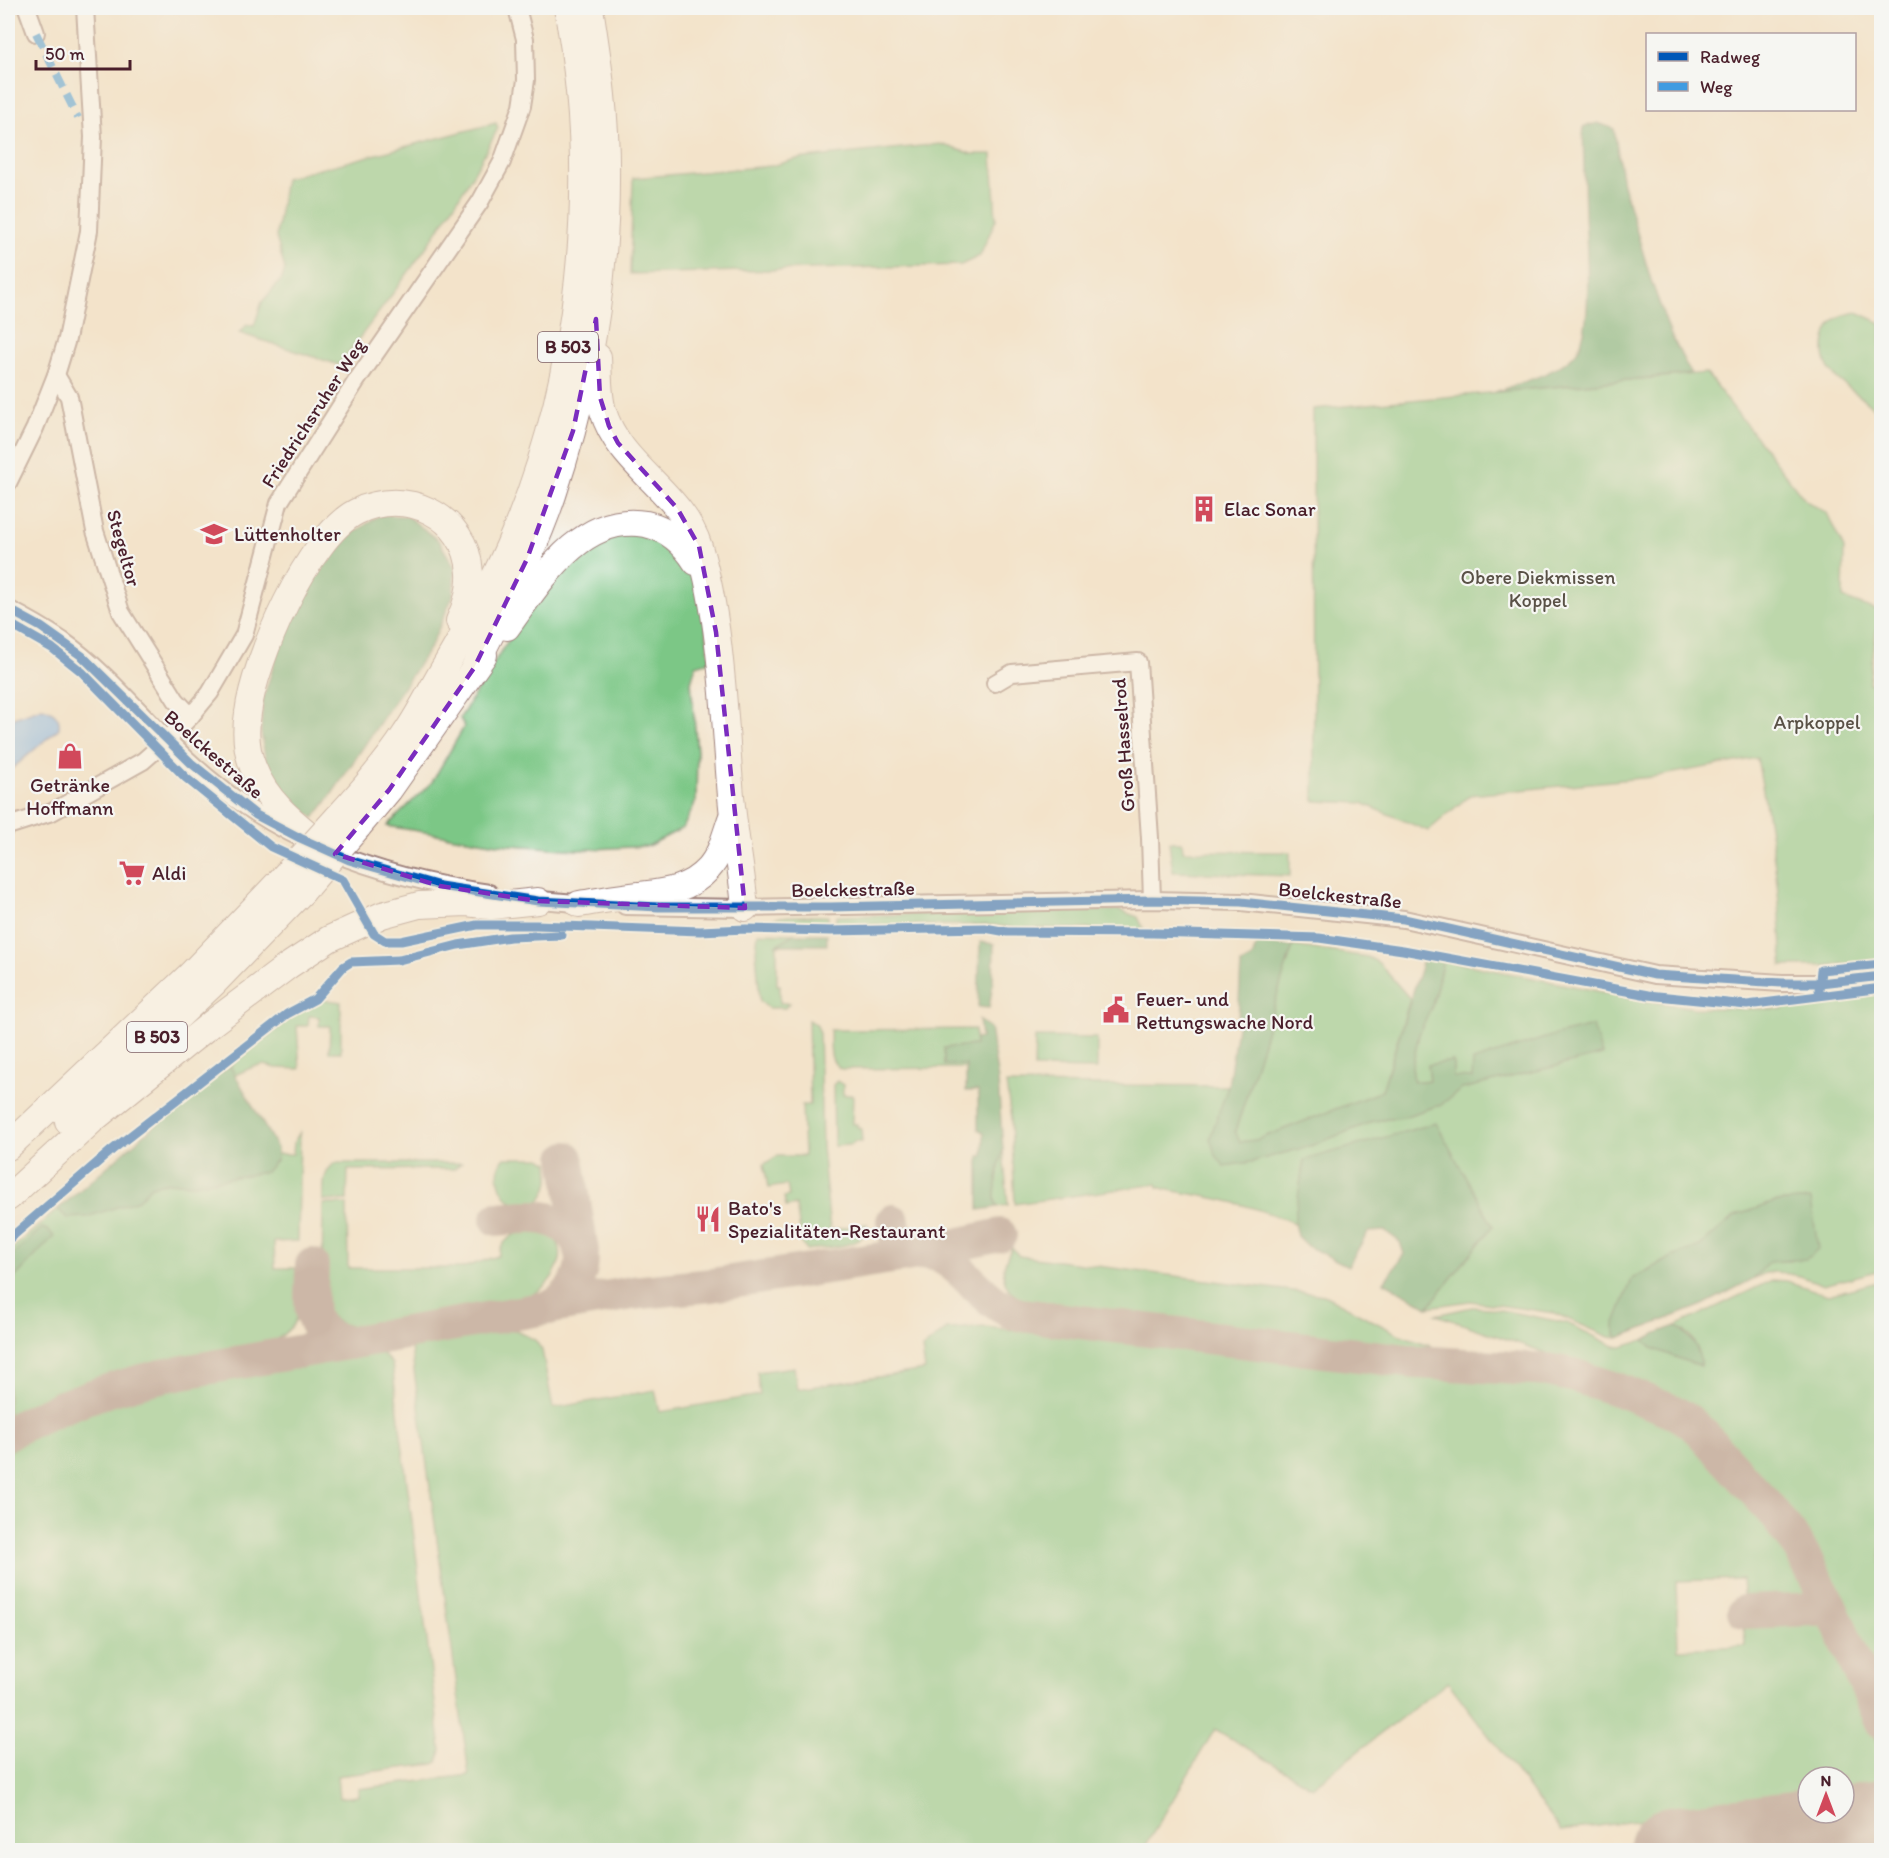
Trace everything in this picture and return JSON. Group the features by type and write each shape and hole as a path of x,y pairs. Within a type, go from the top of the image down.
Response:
{"highway":[{"name":"B 503","path":"347,822 357,796 405,735 474,618 509,547 533,484 550,428 570,339 582,227 583,158 577,74 567,8"},
{"name":"B 503","path":"8,1179 214,983 291,886 347,822 389,790 474,668 527,560 553,496 573,431 596,319 603,260 606,179 600,69 590,8"},
{"name":"B 503","path":"596,319 600,397 606,419 618,443 666,494 689,527 699,546 708,586"},
{"name":"B 503","path":"332,853 281,810 260,784 247,747 248,714 260,665 291,596 320,547 344,520 369,507 386,503 406,503 436,514 459,536 467,553 470,573 469,593 447,663"},
{"path":"474,668 554,566 578,542 601,528 627,522 663,529 676,537 686,547 708,586 716,632 732,816 745,908"},
{"path":"579,904 666,892 688,884 708,870 715,860 721,850 732,816"},
{"name":"B 503","path":"8,1147 191,974 291,886"},
{"path":"8,1198 95,1118 211,1024 288,966 329,939 382,915 419,905 441,903 491,906 538,901"}],"street":[{"path":"27,8 36,33"},
{"path":"8,483 56,375 67,339 89,231 93,137 85,8"},
{"name":"Friedrichsruher Weg","path":"8,826 52,812 143,760 191,716 210,693 244,635 279,503 357,380 480,202 502,162 522,106 526,80 525,39 517,8"},
{"name":"Stegeltor","path":"56,375 69,397 95,531 121,612 176,700 191,716"},
{"name":"Boelckestraße","path":"8,609 41,627 82,656 214,783 256,815 332,853 374,869 440,886 538,901 579,904 745,908 1152,900 1241,902 1404,919 1655,975 1782,983 1820,983 1881,976"},
{"name":"Groß Hasselrod","path":"995,683 1012,673 1138,662 1151,848 1152,900"}],"highlighted area":[{"path":"596,319 600,397 609,426 618,443 677,508 699,546 716,632 745,908 538,901 440,886 335,854 389,790 474,668 527,559 573,431"}],"green space":[{"path":"496,123 498,128 444,221 339,365 239,333 247,325 254,326 262,302 282,279 285,269 276,237 285,178"},
{"path":"1598,123 1614,129 1623,184 1651,280 1670,333 1691,374 1495,392 1557,368 1574,355 1581,344 1585,328 1588,288 1583,127"},
{"path":"940,144 972,154 992,154 996,219 980,256 961,265 630,274 633,178 771,166 796,159"},
{"path":"1857,312 1881,323 1881,422 1866,401 1835,377 1824,355 1825,339 1832,322"},
{"name":"Obere Diekmissen Koppel","path":"1706,373 1806,501 1827,513 1844,549 1843,598 1879,611 1869,683 1882,685 1882,819 1877,820 1882,864 1881,960 1824,966 1782,966 1778,888 1757,758 1652,777 1470,795 1428,831 1362,803 1314,801 1313,409"},
{"path":"380,515 407,516 439,541 455,568 453,596 431,646 314,818 283,793 266,763 261,732 263,699 285,630 330,549"},
{"path":"619,530 664,537 692,566 701,590 710,661 696,665 691,682 697,752 696,801 683,828 648,846 578,850 498,844 387,826 432,782 464,727 460,718 503,648 540,596 572,557"},
{"path":"1169,842 1182,842 1183,851 1290,852 1290,876 1173,872"},
{"path":"1119,910 1138,917 1144,930 1015,928 993,925 836,925 836,916"},
{"path":"828,916 828,925 764,924 769,920 785,917"},
{"path":"758,933 793,934 777,945 777,985 780,985 780,1003 789,1003 785,1008 768,1008 760,1001 756,951"},
{"path":"793,934 827,934 827,945 777,945"},
{"path":"980,942 994,944 993,983 989,1008 978,1007"},
{"path":"1257,943 1293,946 1235,1131 1240,1142 1256,1140 1382,1091 1424,957 1443,960 1432,1006 1419,1034 1412,1067 1414,1082 1430,1080 1428,1065 1453,1061 1453,1077 1472,1078 1473,1061 1551,1036 1593,1026 1602,1055 1462,1089 1440,1105 1403,1117 1374,1121 1313,1145 1251,1162 1224,1166 1215,1154 1210,1138 1228,1086 1238,1021 1241,964 1252,958"},
{"path":"1293,946 1368,957 1379,963 1410,999 1382,1091 1256,1140 1239,1142 1235,1131"},
{"path":"1443,960 1647,1001 1694,1008 1783,1009 1783,1004 1881,994 1881,1270 1824,1285 1800,1276 1777,1272 1765,1273 1753,1279 1769,1261 1791,1261 1811,1199 1775,1202 1735,1216 1700,1246 1672,1257 1633,1278 1615,1334 1618,1338 1609,1337 1554,1313 1470,1301 1428,1307 1493,1226 1304,1160 1294,1223 1247,1206 1165,1189 1158,1187 1157,1184 1015,1204 1011,1119 1006,1084 1228,1086 1220,1111 1224,1166 1251,1162 1313,1145 1374,1121 1403,1117 1440,1105 1462,1089 1602,1055 1592,1026 1473,1075 1472,1078 1453,1077 1453,1062 1428,1065 1430,1080 1414,1082 1412,1067 1419,1034 1432,1006"},
{"path":"321,999 341,1002 341,1052 329,1052 330,1026 319,1026 319,1017 309,1016 308,1026 297,1026 300,1069 264,1065 235,1075 230,1066 298,1012"},
{"path":"808,1020 816,1024 819,1030 822,1146 830,1230 867,1224 861,1238 853,1242 807,1250 802,1245 796,1205 786,1207 784,1197 789,1196 787,1185 768,1188 764,1164 777,1156 804,1156 802,1105 810,1105"},
{"path":"979,1020 990,1028 998,1080 1003,1150 995,1195 998,1207 979,1210 979,1156 983,1156 984,1133 978,1129 978,1091 966,1091 966,1065 944,1065 944,1048 975,1045 975,1039 981,1038"},
{"path":"975,1029 975,1045 944,1048 959,1065 966,1065 966,1068 841,1069 834,1062 831,1052 830,1030"},
{"path":"1035,1037 1097,1038 1097,1069 1034,1068"},
{"path":"230,1066 277,1148 277,1159 266,1172 193,1184 170,1182 151,1186 138,1200 87,1217 67,1218 58,1209 168,1114"},
{"path":"837,1081 843,1085 843,1095 853,1095 852,1124 857,1124 857,1127 861,1129 862,1142 834,1146 833,1085"},
{"path":"1436,1123 1493,1226 1428,1307 1384,1282 1404,1254 1400,1242 1385,1231 1368,1232 1348,1266 1307,1246 1297,1236 1294,1223 1304,1160"},
{"path":"300,1132 298,1241 274,1242 275,1268 298,1268 299,1310 292,1326 284,1334 274,1341 117,1371 55,1392 8,1418 8,1252 58,1209 67,1217 138,1200 151,1186 170,1182 193,1184 277,1160 277,1154 293,1154 294,1142"},
{"path":"1003,1150 1008,1205 998,1207 995,1195"},
{"path":"505,1158 541,1158 549,1163 547,1189 539,1201 524,1205 514,1202 504,1194 498,1175"},
{"path":"335,1163 461,1163 454,1169 348,1170 347,1200 323,1201 326,1175"},
{"path":"1811,1199 1818,1249 1806,1259 1769,1262 1753,1279 1703,1305 1618,1338 1615,1334 1615,1323 1632,1279 1672,1257 1700,1246 1735,1216 1775,1202"},
{"path":"323,1204 347,1204 348,1268 462,1268 498,1256 504,1243 514,1235 527,1231 540,1231 551,1235 558,1244 560,1256 555,1272 549,1281 537,1292 523,1299 356,1327 348,1326 333,1318 327,1312 325,1305"},
{"path":"42,1228 54,1236 8,1285 8,1259"},
{"path":"1012,1248 1019,1256 1324,1295 1398,1334 1430,1345 1429,1350 1024,1301 1010,1291 1004,1278 1005,1263"},
{"path":"1772,1280 1787,1281 1828,1295 1881,1281 1881,1694 1842,1601 1807,1537 1748,1466 1709,1424 1678,1401 1657,1391 1436,1315 1472,1307 1490,1308 1567,1323 1614,1346 1622,1347 1644,1340 1652,1348 1699,1352 1690,1335 1676,1326"},
{"path":"1676,1326 1694,1343 1699,1353 1701,1367 1652,1348 1644,1340"},
{"path":"986,1327 1450,1380 1547,1382 1582,1390 1655,1416 1682,1431 1769,1524 1810,1591 1805,1600 1744,1604 1742,1579 1676,1581 1678,1649 1745,1646 1744,1620 1796,1616 1825,1621 1881,1750 1881,1784 1879,1788 1856,1791 1856,1765 1796,1765 1796,1800 1561,1831 1448,1682 1312,1787 1215,1729 1143,1850 8,1850 8,1452 49,1428 124,1401 191,1386 381,1352 392,1364 441,1750 438,1762 434,1764 337,1776 339,1798 358,1796 358,1789 469,1775 411,1348 514,1329 535,1340 542,1350 553,1408 655,1390 660,1412 760,1395 757,1372 794,1367 797,1389 925,1370 922,1349 947,1329"}],"water":[{"path":"42,708 55,714 59,720 59,728 8,770 8,720"}],"taxiway":[{"path":"567,1158 582,1251"},
{"path":"497,1219 526,1217 547,1219 568,1229 577,1240 582,1265 578,1278 561,1300 549,1308"},
{"path":"893,1221 899,1256"},
{"path":"8,1433 82,1399 161,1376 632,1293 712,1285 925,1252 1000,1235"},
{"path":"925,1252 938,1255 950,1262 994,1302 1021,1315 1416,1362 1548,1370 1619,1390 1672,1411 1689,1421 1701,1432 1768,1506 1797,1544 1830,1605 1882,1722"},
{"path":"312,1265 311,1304 316,1325 334,1339 350,1343"},
{"path":"1744,1612 1819,1609 1830,1605"},
{"path":"1864,1825 1882,1818"}],"runway":[{"path":"1671,1850 1882,1822"}],"marked path":[{"path":"36,33 78,118"}],"cycle path":[{"path":"8,609 41,627 82,656 191,763 256,815 349,860 440,886 538,901 659,907 831,907 1152,900 1241,902 1404,919 1655,975 1782,983 1820,983 1882,976"},
{"path":"8,623 52,648 82,672 186,778 271,847 343,880 374,934 385,941 401,941 477,925 700,931 985,928 1007,932 1153,933 1319,938 1403,950 1648,995 1747,1005 1882,988"},
{"path":"8,1240 112,1150 287,1014 315,999 343,967 351,962 399,960 458,945 510,937 562,935"},
{"path":"1819,990 1821,970 1882,964"}],"place":[{"name":"Elac Sonar","path":"1204,509"},
{"name":"Lüttenholter","path":"214,534"},
{"name":"Getränke Hoffmann","path":"70,756"},
{"name":"Aldi","path":"132,873"},
{"name":"Feuer- und Rettungswache Nord","path":"1116,1010"},
{"name":"Bato's Spezialitäten-Restaurant","path":"708,1219"}],"park label":[{"name":"Arpkoppel","path":"1817,722"}]}
